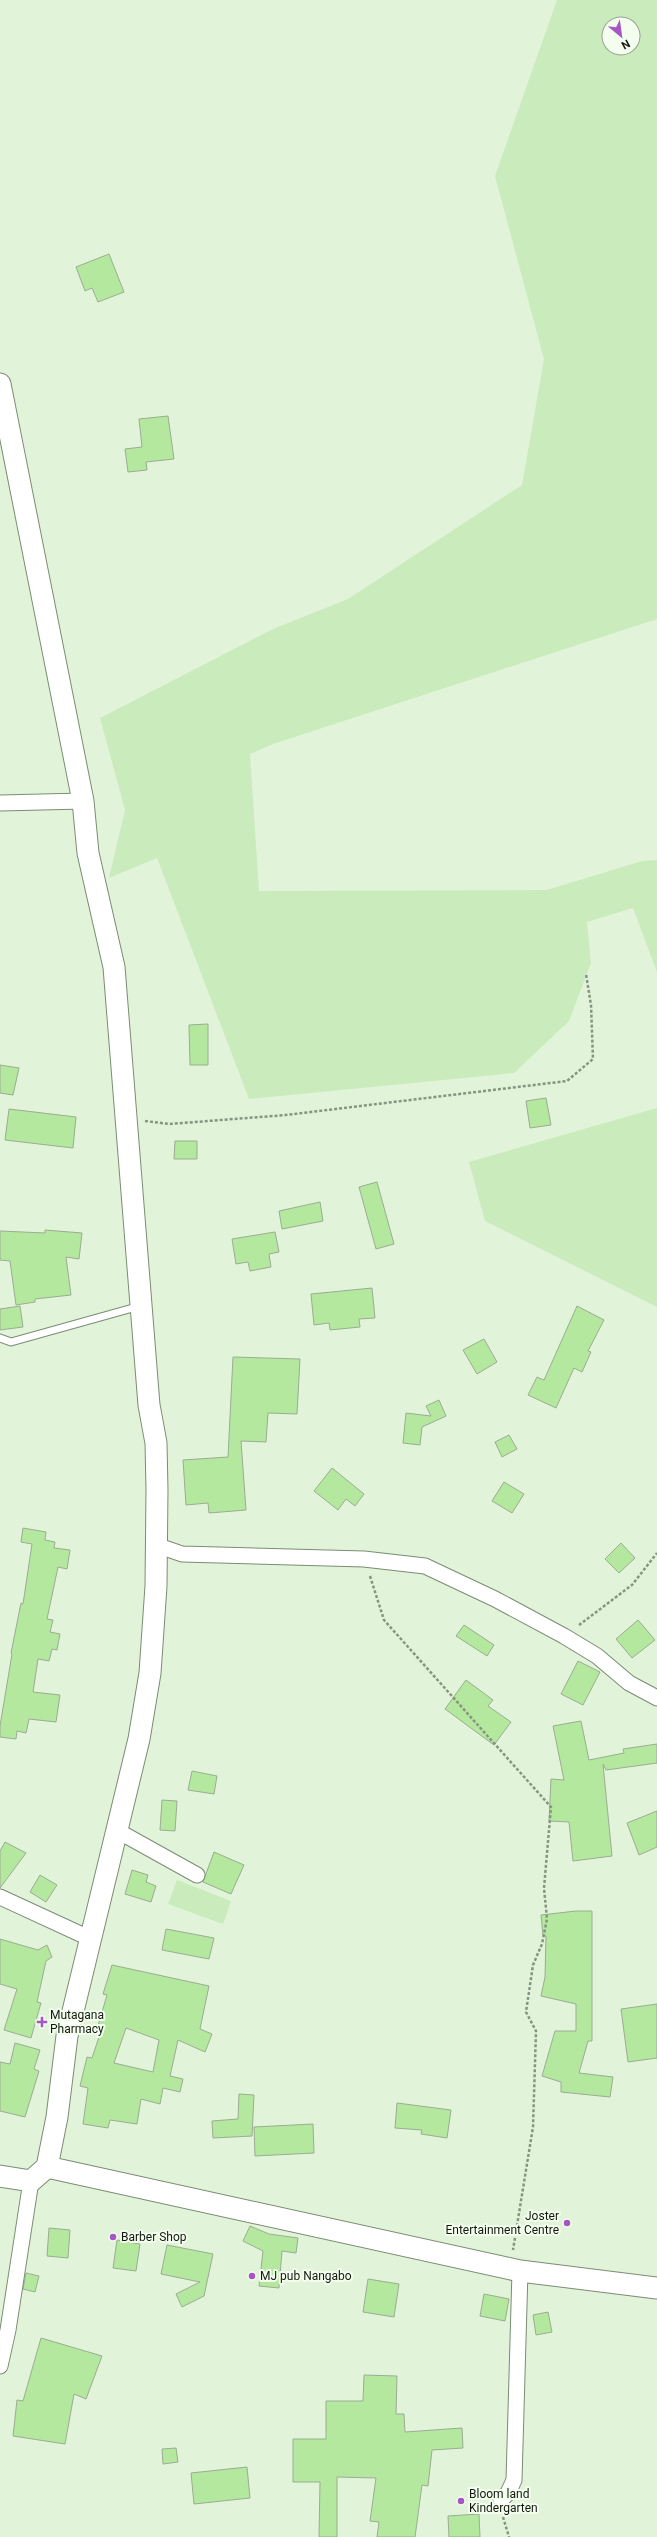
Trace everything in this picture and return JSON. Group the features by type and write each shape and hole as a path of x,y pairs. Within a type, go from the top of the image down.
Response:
{"street":[{"path":"0,384 83,801 88,853 114,967 149,1405 156,1443 156,1545 150,1673 139,1739 89,1938 67,2036 58,2117 47,2167 31,2181 4,2329 0,2366"},
{"path":"0,803 83,801"},
{"path":"156,1545 182,1554 364,1558 425,1566 495,1599 564,1636 597,1656 629,1684 657,1698"},
{"path":"116,1830 197,1875"},
{"path":"0,1897 89,1938"},
{"path":"47,2167 515,2270 657,2288"},
{"path":"0,2176 31,2181"},
{"path":"501,2500 508,2493 514,2480 515,2270"}],"lane":[{"path":"0,1338 11,1342 141,1306"}],"path":[{"path":"126,1120 169,1124 286,1115 567,1081 593,1059 591,1005 586,974"},
{"path":"564,1636 632,1585 657,1553"},
{"path":"364,1558 384,1620 551,1807 544,1888 547,1920 542,1944 533,1965 526,2012 536,2031 533,2127 515,2270"},
{"path":"501,2500 499,2507 509,2537"}],"green space":[{"path":"557,0 657,0 657,619 273,744 250,754 259,891 547,890 642,861 657,860 657,972 633,908 587,922 591,963 569,1021 514,1073 249,1099 157,858 109,878 125,810 100,718 273,629 348,599 522,485 544,359 495,176"},
{"path":"657,1108 657,1307 485,1221 469,1162"},
{"path":"177,1880 231,1901 223,1924 168,1904"}],"building":[{"path":"109,254 124,292 98,302 92,288 85,291 76,267"},
{"path":"168,416 174,459 146,462 147,470 128,472 125,449 142,447 139,419"},
{"path":"208,1024 208,1065 190,1065 189,1025"},
{"path":"0,1065 19,1068 13,1095 0,1093"},
{"path":"546,1098 551,1125 530,1128 526,1101"},
{"path":"9,1109 76,1117 73,1148 5,1140"},
{"path":"175,1141 197,1141 197,1159 174,1159"},
{"path":"377,1182 394,1244 376,1249 359,1187"},
{"path":"320,1202 323,1221 282,1229 279,1211"},
{"path":"45,1230 82,1233 79,1259 66,1257 71,1295 35,1299 35,1302 16,1305 10,1261 0,1260 0,1231 45,1233"},
{"path":"275,1232 279,1252 269,1254 271,1267 250,1271 248,1262 236,1264 232,1239"},
{"path":"372,1288 375,1318 359,1319 360,1327 330,1330 329,1323 314,1325 311,1294"},
{"path":"20,1306 23,1327 0,1330 0,1309"},
{"path":"577,1306 604,1320 588,1351 591,1352 582,1372 574,1368 556,1408 528,1395 537,1377 544,1380"},
{"path":"484,1339 497,1362 477,1374 463,1350"},
{"path":"233,1357 300,1359 297,1414 268,1413 266,1442 241,1441 246,1510 209,1513 208,1503 186,1505 183,1460 228,1457"},
{"path":"439,1400 446,1416 422,1427 420,1445 403,1443 406,1413 431,1416 426,1406"},
{"path":"509,1435 517,1449 502,1457 495,1442"},
{"path":"332,1468 364,1494 355,1506 346,1499 338,1510 314,1491"},
{"path":"504,1482 524,1494 512,1513 492,1501"},
{"path":"23,1528 46,1532 45,1540 55,1542 54,1548 70,1550 67,1569 58,1567 47,1619 53,1620 50,1632 60,1634 57,1650 52,1649 49,1661 38,1659 33,1692 60,1695 56,1722 29,1719 26,1733 17,1731 16,1739 0,1737 0,1726 11,1653 21,1603 23,1604 32,1544 21,1542"},
{"path":"621,1543 635,1558 619,1573 605,1559"},
{"path":"638,1620 655,1640 632,1658 616,1639"},
{"path":"464,1625 494,1645 487,1656 456,1636"},
{"path":"578,1661 600,1672 583,1705 561,1694"},
{"path":"466,1680 493,1700 488,1706 511,1722 494,1745 445,1709"},
{"path":"581,1721 589,1760 624,1753 623,1749 657,1744 657,1763 606,1770 603,1764 612,1856 573,1861 569,1822 549,1821 551,1779 564,1780 553,1726"},
{"path":"192,1771 217,1776 214,1794 188,1790"},
{"path":"162,1800 177,1801 175,1831 160,1830"},
{"path":"657,1811 657,1847 639,1855 627,1823"},
{"path":"5,1842 26,1853 0,1888 0,1851"},
{"path":"214,1852 244,1865 231,1894 203,1882"},
{"path":"132,1870 148,1875 146,1882 156,1886 151,1902 125,1894"},
{"path":"40,1875 57,1885 46,1902 30,1892"},
{"path":"576,1911 592,1911 592,2041 588,2041 579,2073 613,2077 610,2097 561,2092 561,2082 542,2076 555,2031 576,2031 576,2004 541,1996 545,1977 546,1936 543,1936 541,1915"},
{"path":"166,1929 214,1938 209,1959 162,1950"},
{"path":"0,1939 38,1950 47,1945 52,1957 46,1961 37,2002 41,2003 31,2038 4,2030 17,1989 0,1984"},
{"path":"112,1965 209,1986 200,2029 212,2034 205,2052 178,2040 170,2076 183,2079 180,2092 163,2088 160,2104 141,2099 137,2124 110,2120 108,2128 83,2124 88,2088 80,2086 87,2057 92,2058 102,2028 98,2026 107,1995 103,1994","holes":["126,2028 159,2040 153,2072 114,2063"]},
{"path":"657,2004 657,2058 628,2062 621,2009"},
{"path":"15,2043 40,2050 34,2069 39,2071 25,2117 0,2111 0,2062 10,2064"},
{"path":"239,2094 254,2095 252,2136 213,2138 212,2121 238,2119"},
{"path":"397,2103 451,2110 447,2138 421,2134 422,2130 395,2128"},
{"path":"313,2124 314,2153 255,2156 254,2127"},
{"path":"250,2226 269,2234 298,2238 296,2253 282,2251 279,2288 259,2286 263,2251 243,2241"},
{"path":"49,2228 70,2230 68,2258 47,2256"},
{"path":"117,2240 140,2244 136,2271 113,2268"},
{"path":"167,2245 213,2254 204,2296 182,2307 176,2294 200,2282 161,2274"},
{"path":"26,2273 39,2276 35,2292 23,2289"},
{"path":"368,2279 399,2284 394,2317 363,2312"},
{"path":"484,2294 509,2299 505,2321 480,2316"},
{"path":"548,2312 552,2332 536,2335 533,2315"},
{"path":"41,2338 102,2356 86,2399 74,2394 65,2444 13,2436 17,2400 23,2401"},
{"path":"364,2375 397,2376 396,2414 404,2414 405,2432 462,2428 463,2448 432,2450 428,2486 422,2485 415,2537 377,2537 379,2522 370,2521 376,2478 337,2477 337,2537 319,2537 320,2482 293,2482 293,2439 326,2439 326,2401 363,2401"},
{"path":"176,2448 178,2462 163,2464 162,2449"},
{"path":"247,2467 250,2498 194,2504 191,2473"},
{"path":"479,2514 480,2537 449,2537 448,2516"}],"place":[{"name":"Mutagana Pharmacy","path":"42,2022"},
{"name":"Joster Entertainment Centre","path":"567,2223"},
{"name":"Barber Shop","path":"113,2237"},
{"name":"MJ pub Nangabo","path":"252,2276"},
{"name":"Bloom land Kindergarten","path":"461,2501"}]}
